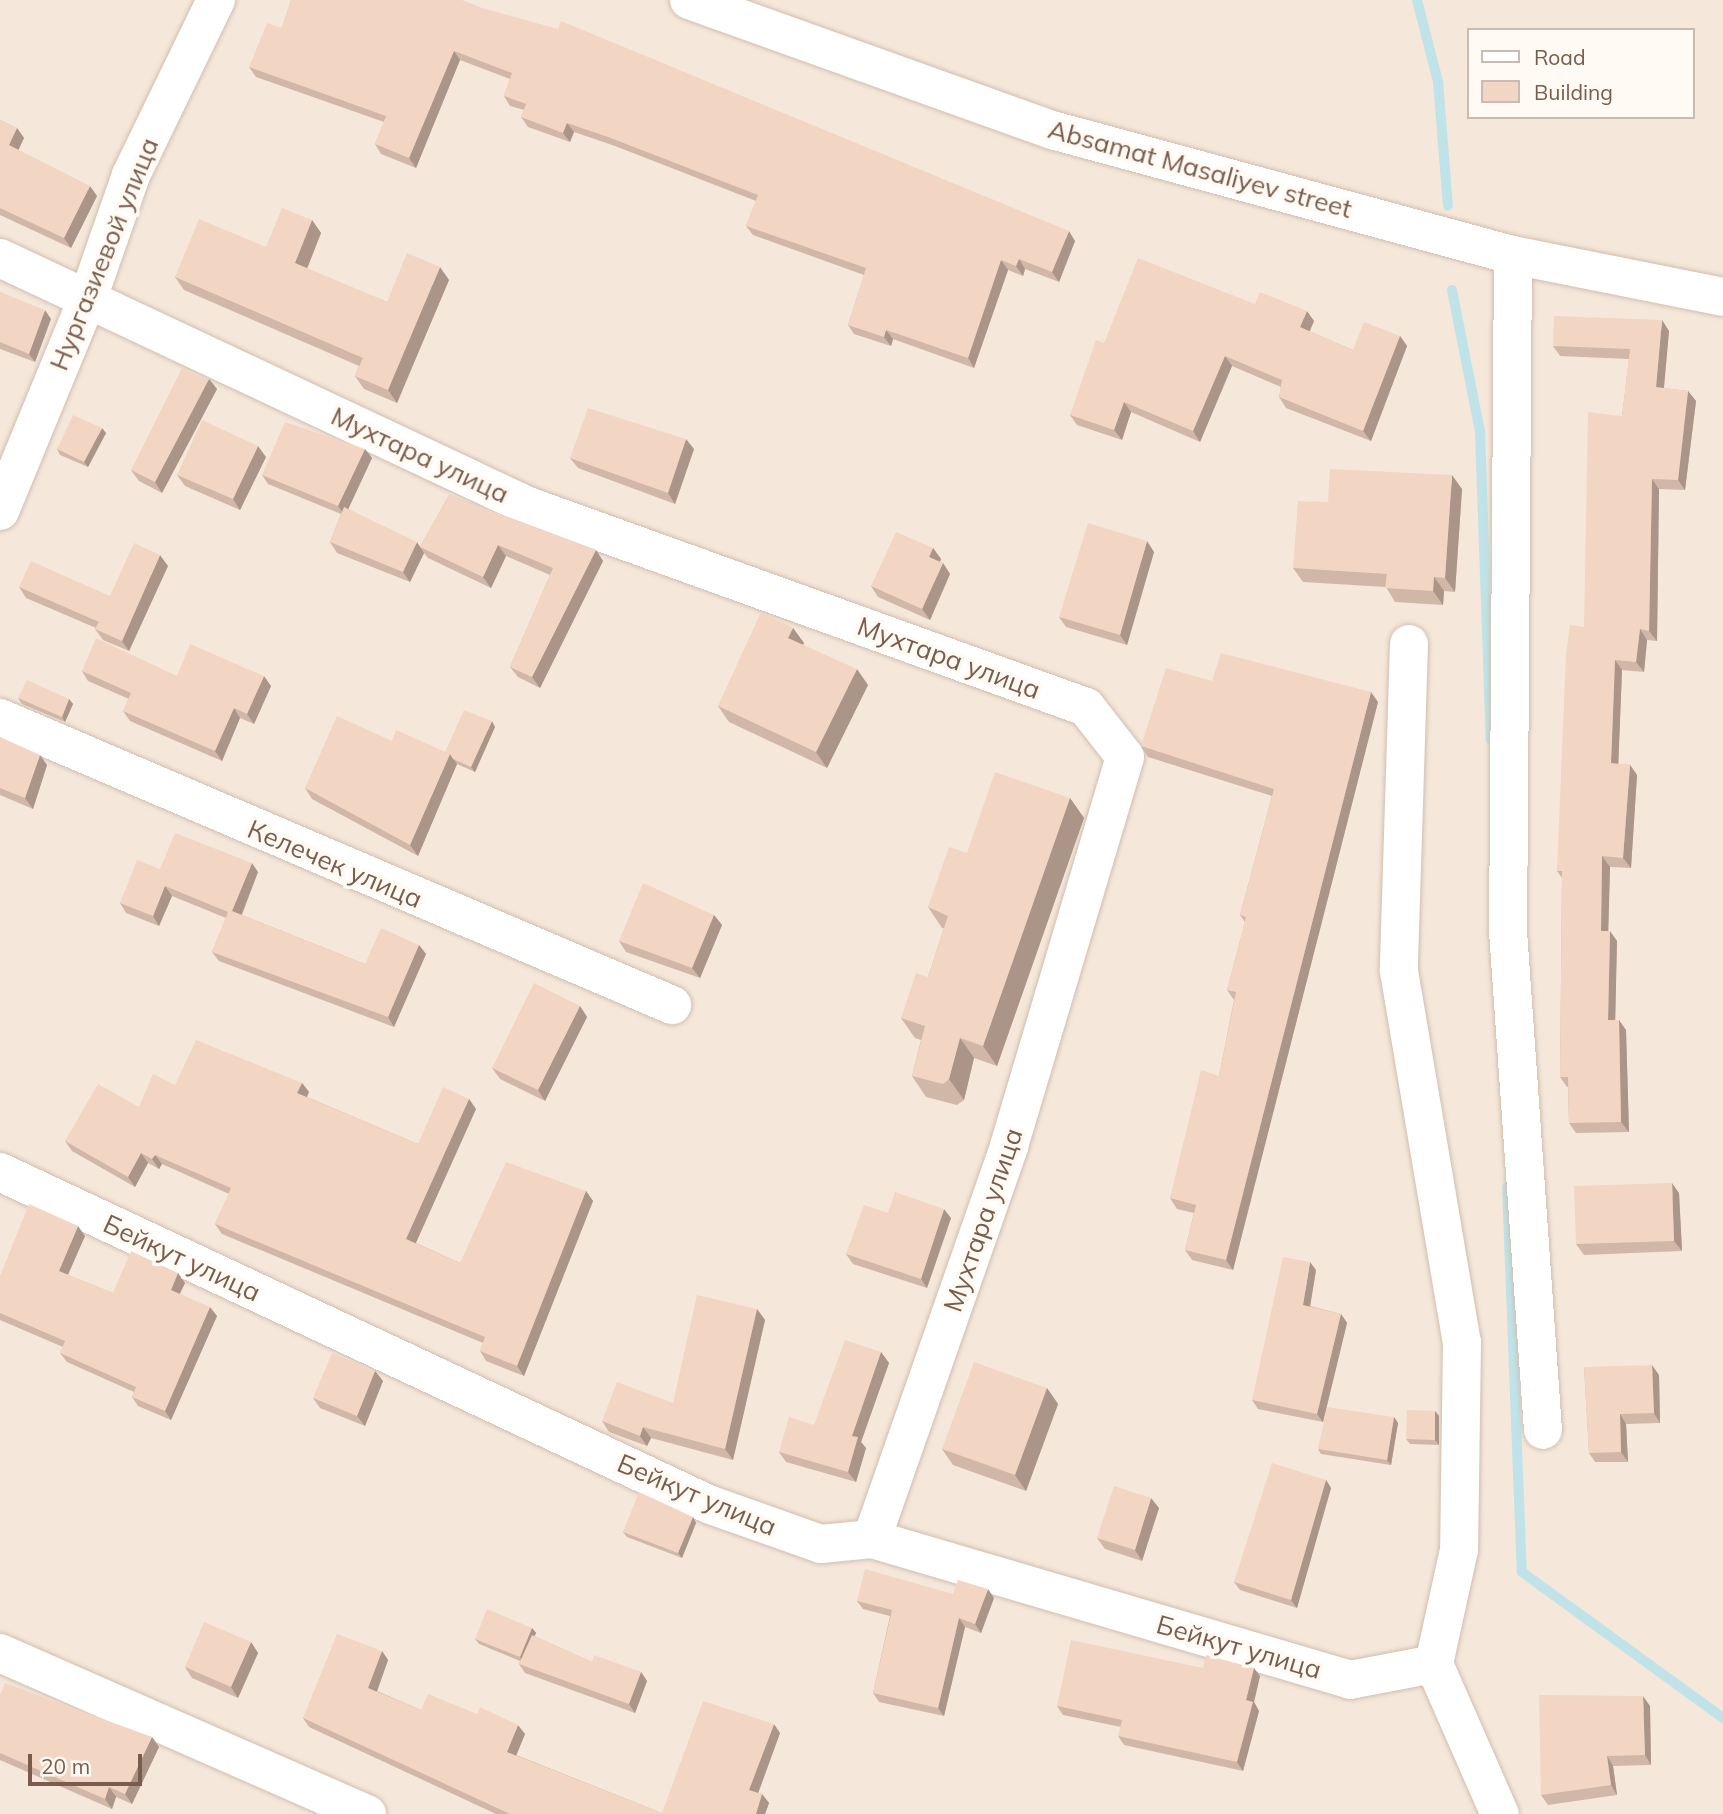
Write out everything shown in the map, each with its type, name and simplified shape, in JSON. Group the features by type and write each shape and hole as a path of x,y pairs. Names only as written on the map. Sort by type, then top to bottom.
{"street":[{"name":"Нургазиевой улица","path":"0,511 88,298 131,175 216,0"},
{"name":"Absamat Masaliyev street","path":"689,0 1052,130 1513,255 1723,298"},
{"path":"1513,255 1507,931 1543,1430"},
{"name":"Мухтара улица","path":"0,258 528,506 1086,707 1125,757 1009,1147 873,1539"},
{"path":"1409,644 1399,971 1462,1342 1459,1549 1434,1664 1500,1814"},
{"name":"Келечек улица","path":"0,718 672,1004"},
{"name":"Бейкут улица","path":"0,1172 708,1504 821,1544 873,1539 1350,1680 1434,1664"},
{"path":"0,1653 367,1814"}],"shaded area":[{"path":"0,0 1723,0 1723,1814 0,1814"}],"building":[{"path":"291,0 462,0 558,29 561,21 1069,231 1052,272 1019,259 1016,266 1001,260 968,358 886,330 884,337 848,325 866,268 746,226 758,195 567,123 563,133 521,117 526,104 504,96 512,73 454,51 409,158 375,144 386,116 249,67 267,23 282,28"},
{"path":"0,120 17,128 9,145 90,186 64,238 0,208"},
{"path":"282,208 312,220 295,263 387,302 407,253 440,267 388,390 355,376 363,358 175,277 199,219 266,247"},
{"path":"1138,258 1255,304 1260,292 1307,311 1300,327 1353,350 1364,322 1400,336 1363,431 1279,397 1282,380 1225,356 1193,431 1124,402 1114,430 1070,415 1096,340 1104,343"},
{"path":"0,292 45,310 29,354 0,342"},
{"path":"1554,316 1662,320 1656,387 1688,391 1678,480 1652,479 1649,631 1640,629 1636,662 1615,660 1611,763 1630,765 1623,858 1602,856 1601,931 1610,931 1608,1020 1619,1020 1621,1122 1569,1123 1568,1077 1560,1077 1562,871 1557,871 1566,654 1570,625 1584,627 1588,412 1622,416 1630,349 1553,346"},
{"path":"182,368 209,379 155,482 131,470"},
{"path":"588,408 686,439 668,493 570,458"},
{"path":"73,415 102,428 84,462 57,449"},
{"path":"202,420 258,446 233,499 177,475"},
{"path":"285,422 365,449 338,506 262,475"},
{"path":"1330,469 1452,475 1445,578 1434,577 1433,591 1385,588 1387,574 1293,568 1298,501 1328,502"},
{"path":"449,495 596,550 532,677 510,667 553,568 498,545 483,577 420,547"},
{"path":"344,507 417,542 403,572 330,542"},
{"path":"1088,523 1147,541 1120,635 1059,617"},
{"path":"896,532 933,548 929,557 943,563 922,609 871,586"},
{"path":"134,543 160,555 122,641 95,629 99,622 19,587 31,561 110,596"},
{"path":"761,612 793,628 788,638 857,669 816,752 718,706"},
{"path":"96,638 177,676 190,644 264,676 247,714 234,708 215,751 123,711 131,693 82,671"},
{"path":"1221,653 1371,692 1226,1260 1185,1250 1196,1205 1170,1198 1201,1070 1219,1076 1236,992 1227,990 1246,917 1240,915 1274,789 1141,746 1166,668 1212,681"},
{"path":"27,680 69,699 62,717 18,698"},
{"path":"464,710 492,721 471,767 445,752"},
{"path":"337,716 392,741 396,730 450,754 410,845 305,788"},
{"path":"0,737 40,755 25,798 0,788"},
{"path":"995,772 1070,798 983,1046 960,1038 949,1079 943,1084 912,1076 925,1026 901,1018 916,973 928,977 948,916 928,907 949,847 967,853"},
{"path":"175,833 252,863 232,911 365,964 381,928 419,945 388,1017 212,952 228,912 165,886 153,916 120,903 137,860 160,869"},
{"path":"643,883 714,915 692,968 619,941"},
{"path":"534,983 580,1006 538,1090 492,1068"},
{"path":"196,1040 302,1083 297,1093 418,1144 443,1087 469,1099 406,1239 460,1263 506,1162 586,1191 517,1366 480,1351 485,1337 215,1224 231,1188 155,1155 152,1159 141,1153 128,1177 65,1141 98,1084 139,1107 153,1074 175,1085"},
{"path":"1672,1183 1674,1241 1576,1244 1574,1186"},
{"path":"895,1192 944,1209 921,1279 846,1254 864,1205 888,1213"},
{"path":"29,1204 78,1226 59,1271 113,1293 131,1251 178,1273 171,1290 210,1307 165,1411 132,1397 136,1387 60,1353 65,1341 0,1313 0,1276"},
{"path":"1283,1257 1310,1262 1303,1305 1341,1314 1317,1414 1252,1400"},
{"path":"697,1295 757,1309 725,1449 643,1427 640,1436 602,1421 617,1382 673,1403"},
{"path":"845,1340 881,1352 852,1436 858,1437 848,1472 779,1452 789,1417 814,1425"},
{"path":"332,1353 375,1371 357,1416 313,1398"},
{"path":"974,1362 1047,1388 1015,1475 942,1449"},
{"path":"1652,1365 1654,1413 1620,1414 1621,1452 1589,1453 1584,1367"},
{"path":"1327,1407 1394,1417 1387,1460 1318,1449"},
{"path":"1407,1410 1435,1411 1435,1440 1406,1439"},
{"path":"1272,1463 1326,1480 1291,1600 1234,1582"},
{"path":"1114,1486 1151,1498 1135,1550 1097,1538"},
{"path":"639,1492 693,1517 678,1553 623,1532"},
{"path":"865,1569 953,1594 958,1580 988,1589 975,1624 959,1618 938,1708 873,1693 892,1610 857,1601"},
{"path":"487,1609 532,1628 520,1657 475,1639"},
{"path":"204,1622 251,1642 231,1687 185,1667"},
{"path":"337,1634 382,1651 368,1688 421,1710 428,1694 477,1714 480,1707 518,1725 507,1752 662,1813 703,1701 774,1724 749,1790 762,1794 756,1814 510,1814 303,1718"},
{"path":"532,1635 592,1662 594,1655 641,1672 629,1704 519,1664"},
{"path":"1071,1640 1203,1668 1206,1655 1254,1668 1246,1700 1253,1702 1237,1762 1118,1736 1122,1720 1057,1706"},
{"path":"5,1683 152,1737 125,1794 109,1787 105,1799 0,1753 0,1695"},
{"path":"1539,1695 1643,1696 1645,1755 1607,1756 1611,1785 1541,1795"}],"waterway":[{"path":"1417,0 1438,82 1448,206"},
{"path":"1452,290 1480,432 1491,740"},
{"path":"1507,1187 1522,1572 1723,1718"}]}
